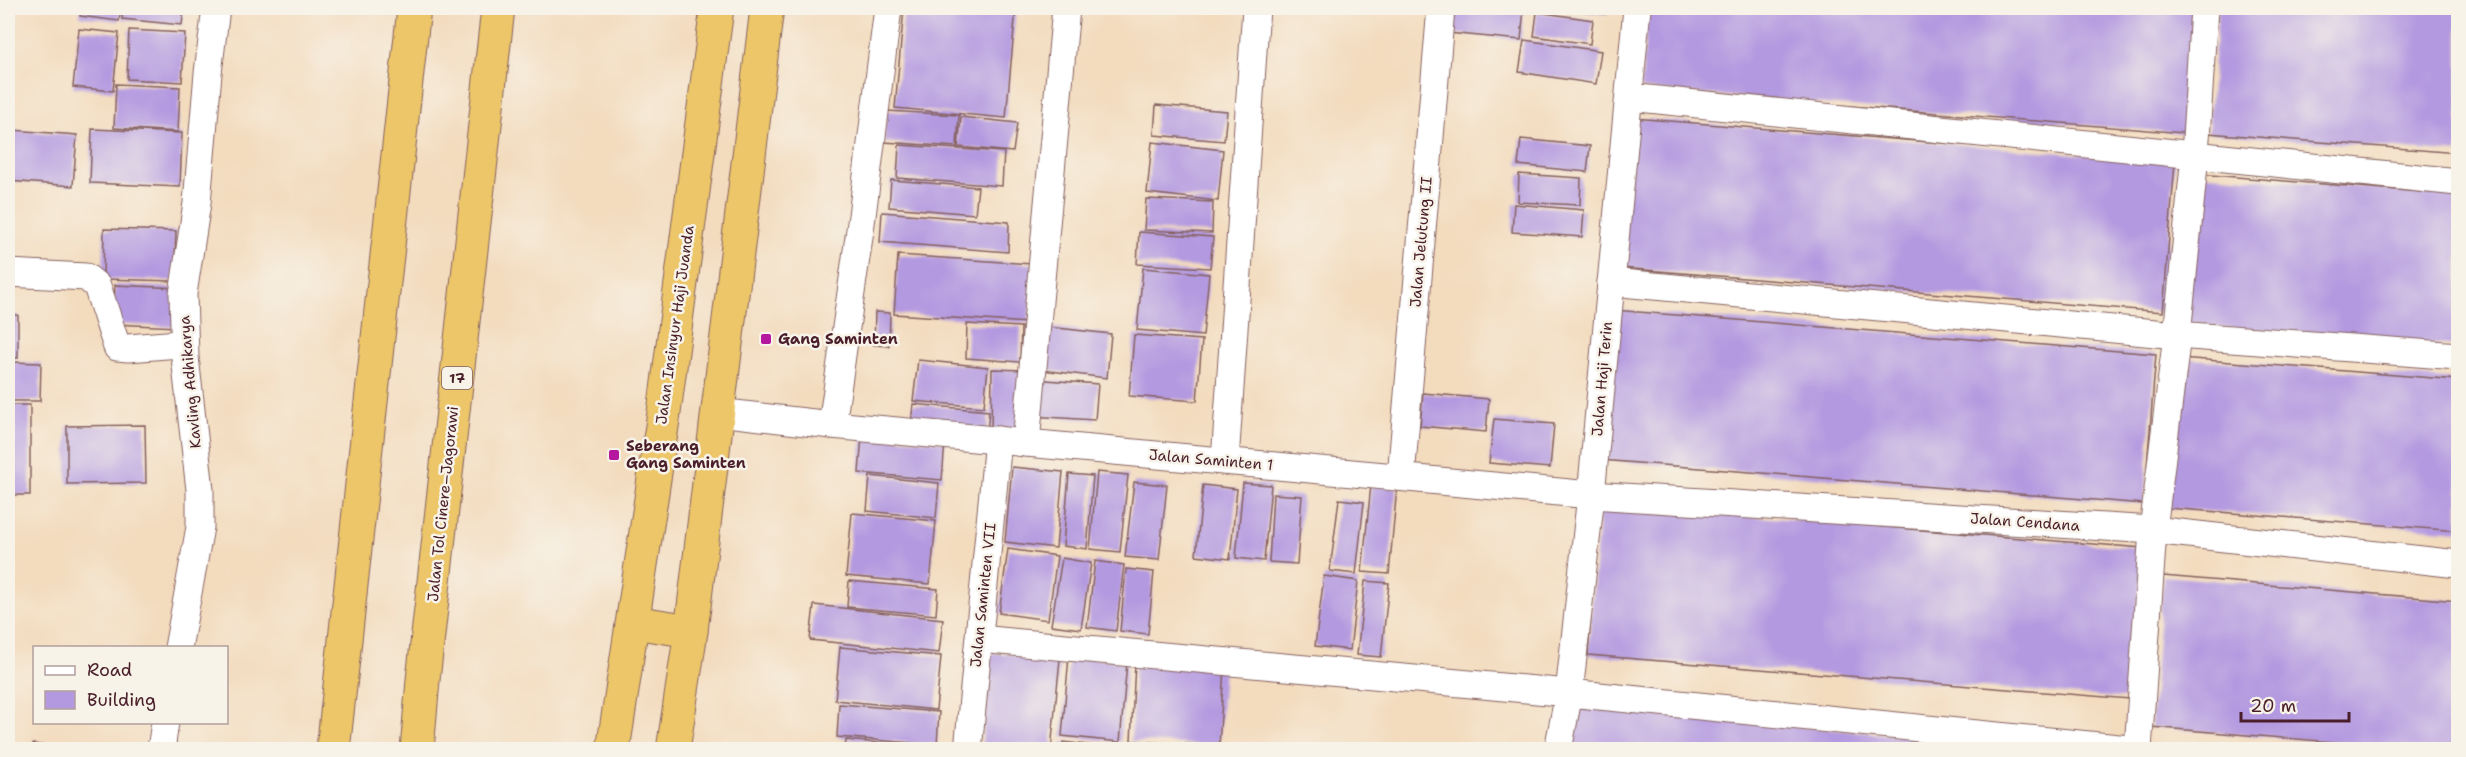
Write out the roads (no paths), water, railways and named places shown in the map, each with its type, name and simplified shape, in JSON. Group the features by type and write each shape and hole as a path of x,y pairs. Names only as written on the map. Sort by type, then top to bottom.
{"highway":[{"path":"333,750 414,8"},
{"name":"Jalan Tol Cinere–Jagorawi","path":"417,750 498,8"},
{"name":"Jalan Insinyur Haji Juanda","path":"613,750 664,413 717,8"},
{"path":"673,750 691,631 767,8"},
{"path":"633,621 691,631"}],"street":[{"name":"Kavling Adhikarya","path":"178,646 200,527 200,490 185,357 183,294 197,203 216,8"},
{"path":"832,425 862,216 888,8"},
{"path":"1026,443 1066,8"},
{"path":"1225,461 1256,8"},
{"name":"Jalan Jelutung II","path":"1401,477 1441,8"},
{"name":"Jalan Haji Terin","path":"1558,750 1569,693 1591,495 1637,8"},
{"path":"979,639 1569,693 2138,750 2153,530 2177,335 2195,155 2204,8"},
{"path":"1629,97 2458,182"},
{"path":"8,273 86,277 97,286 117,347 179,344"},
{"path":"1611,282 2177,335 2458,356"},
{"name":"Jalan Saminten 1","path":"718,412 832,425 1591,495"},
{"name":"Jalan Saminten VII","path":"968,750 998,440"},
{"name":"Jalan Cendana","path":"1591,495 2153,530 2458,564"},
{"path":"161,750 165,724"}],"place":[{"name":"Gang Saminten","path":"766,339"},
{"name":"Seberang Gang Saminten","path":"614,455"}]}
